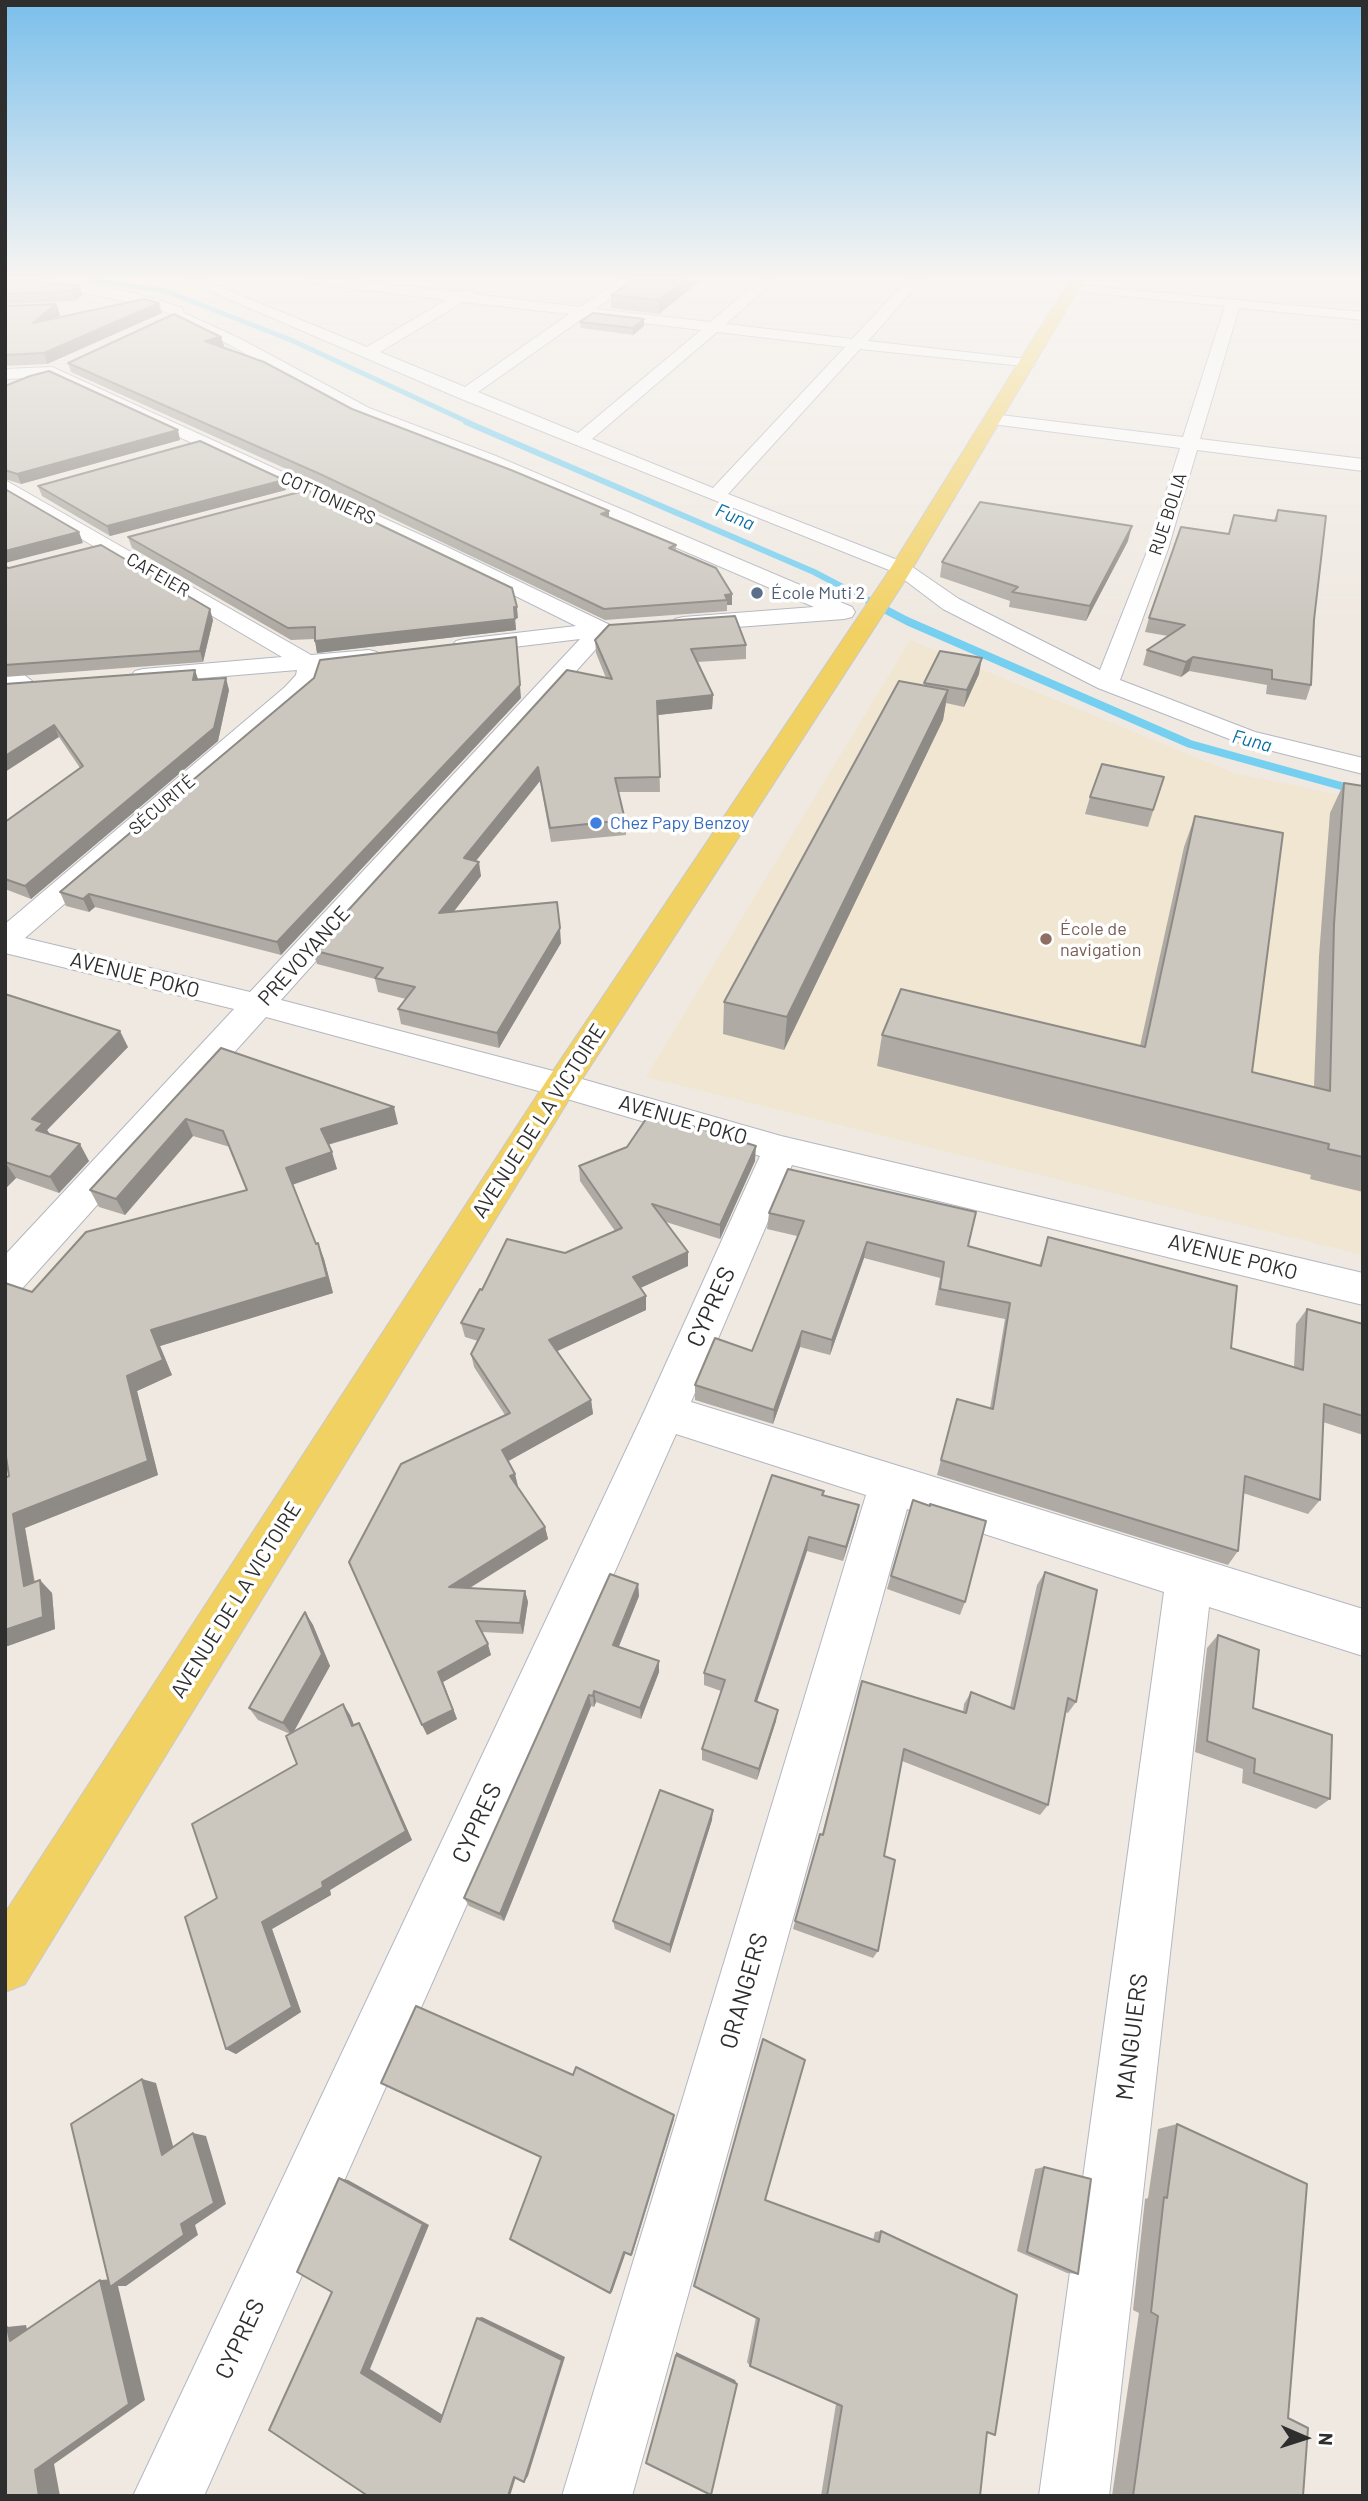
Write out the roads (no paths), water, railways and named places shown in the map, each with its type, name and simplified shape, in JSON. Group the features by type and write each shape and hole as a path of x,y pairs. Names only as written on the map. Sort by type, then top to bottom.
{"main road":[{"name":"AVENUE DE LA VICTOIRE","path":"5,1964 561,1085 868,611 901,568 1006,397"}],"street":[{"name":"COTTONIERS","path":"106,397 614,629"},
{"path":"332,397 868,611"},
{"path":"472,397 901,568 951,604 1107,683 1246,737 1363,766"},
{"path":"581,439 631,397"},
{"path":"716,496 807,397"},
{"name":"RUE BOLIA","path":"1107,683 1158,549 1204,397"},
{"path":"992,419 1363,465"},
{"path":"180,449 206,442"},
{"path":"12,490 43,487"},
{"name":"CAFEIER","path":"12,490 310,664"},
{"path":"275,502 314,491"},
{"path":"85,553 135,540"},
{"path":"655,626 951,604"},
{"path":"435,650 614,629"},
{"name":"PREVOYANCE","path":"5,1281 259,1005 614,629"},
{"path":"120,678 310,664 393,654"},
{"name":"SÉCURITÉ","path":"5,941 295,692 308,677 310,664"},
{"path":"5,716 17,702 12,681 52,683"},
{"name":"AVENUE POKO","path":"5,941 561,1085 781,1149 1363,1289"},
{"name":"CYPRES","path":"168,2496 665,1412 781,1149"},
{"path":"665,1412 891,1486 1363,1633"},
{"name":"ORANGERS","path":"597,2496 891,1486"},
{"name":"MANGUIERS","path":"1074,2496 1189,1579"}],"waterway":[{"name":"Funa","path":"413,397 470,423"},
{"name":"Funa","path":"466,422 814,572 873,603"},
{"name":"Funa","path":"869,601 907,621 1190,744 1363,792"}],"place":[{"name":"École Muti 2","path":"757,593"},
{"name":"Chez Papy Benzoy","path":"596,823"},
{"name":"École de navigation","path":"1046,939"}]}
